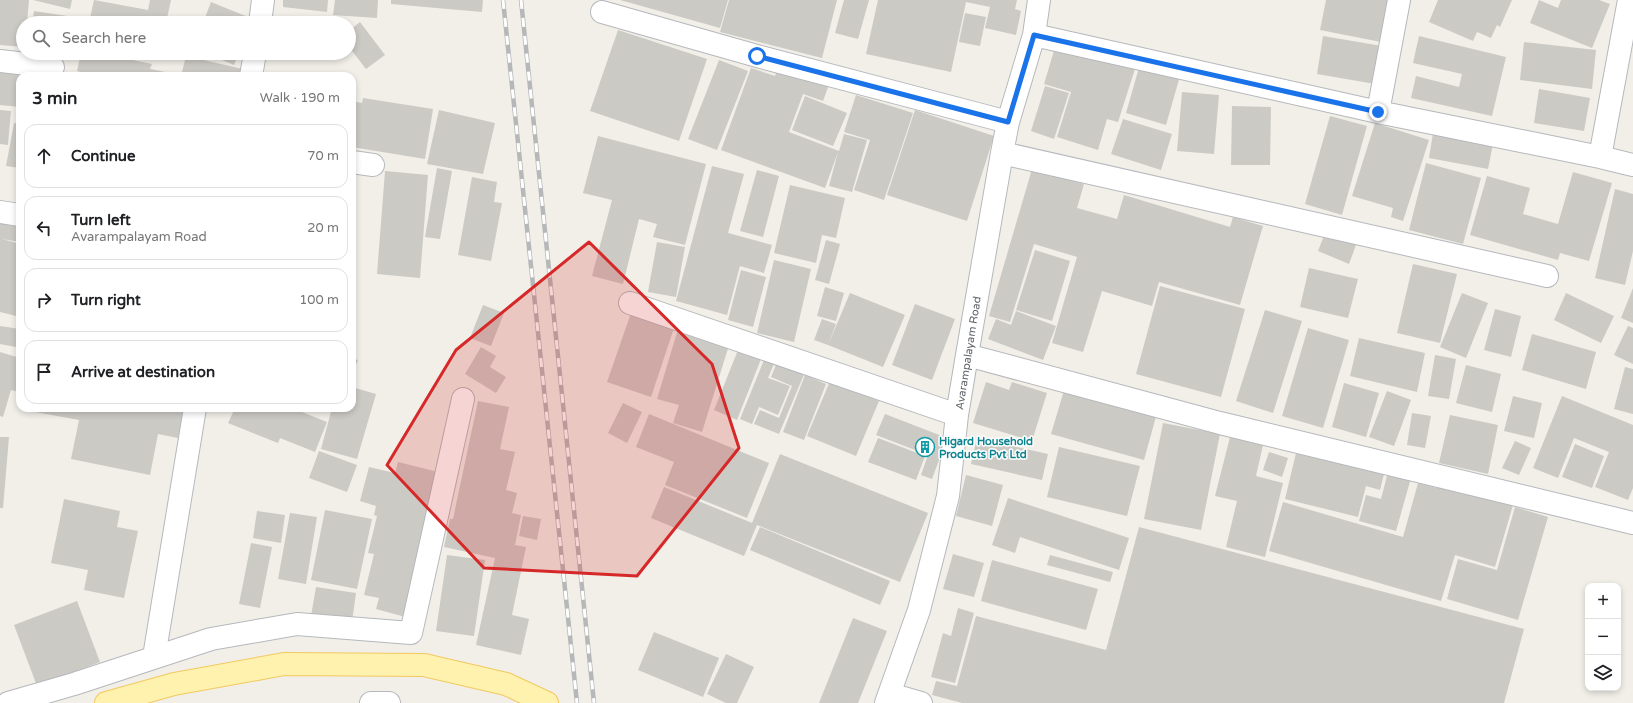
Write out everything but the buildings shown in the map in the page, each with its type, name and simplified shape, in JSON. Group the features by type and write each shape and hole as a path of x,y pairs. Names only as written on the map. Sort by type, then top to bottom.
{"main road":[{"path":"106,703 174,684 292,664 424,665 506,684 547,703"}],"street":[{"path":"261,16 263,0"},
{"name":"Avarampalayam Road","path":"888,698 918,610 948,496 957,415 966,356 1002,153 1008,122 1034,35 1039,0"},
{"path":"1378,112 1399,0"},
{"path":"1600,157 1629,0"},
{"path":"602,12 757,56 1008,122"},
{"path":"1034,35 1378,112 1633,165"},
{"path":"252,72 253,60"},
{"path":"0,61 52,67"},
{"path":"1002,153 1547,276"},
{"path":"356,163 373,165"},
{"path":"0,212 16,214"},
{"path":"630,303 957,415"},
{"path":"966,356 1220,424 1633,523"},
{"path":"8,703 74,684 211,639 297,624 411,633 463,400"},
{"path":"154,657 194,412"},
{"path":"888,698 921,703"},
{"path":"370,703 389,703"}],"highlighted area":[{"path":"589,242 712,364 739,448 637,576 484,568 387,465 456,350"}],"railway":[{"path":"503,0 577,703"},
{"path":"521,0 594,703"}],"place":[{"name":"Higard Household Products Pvt Ltd","path":"925,447"}],"route":[{"path":"757,56 1008,122 1034,35 1378,112"}]}
